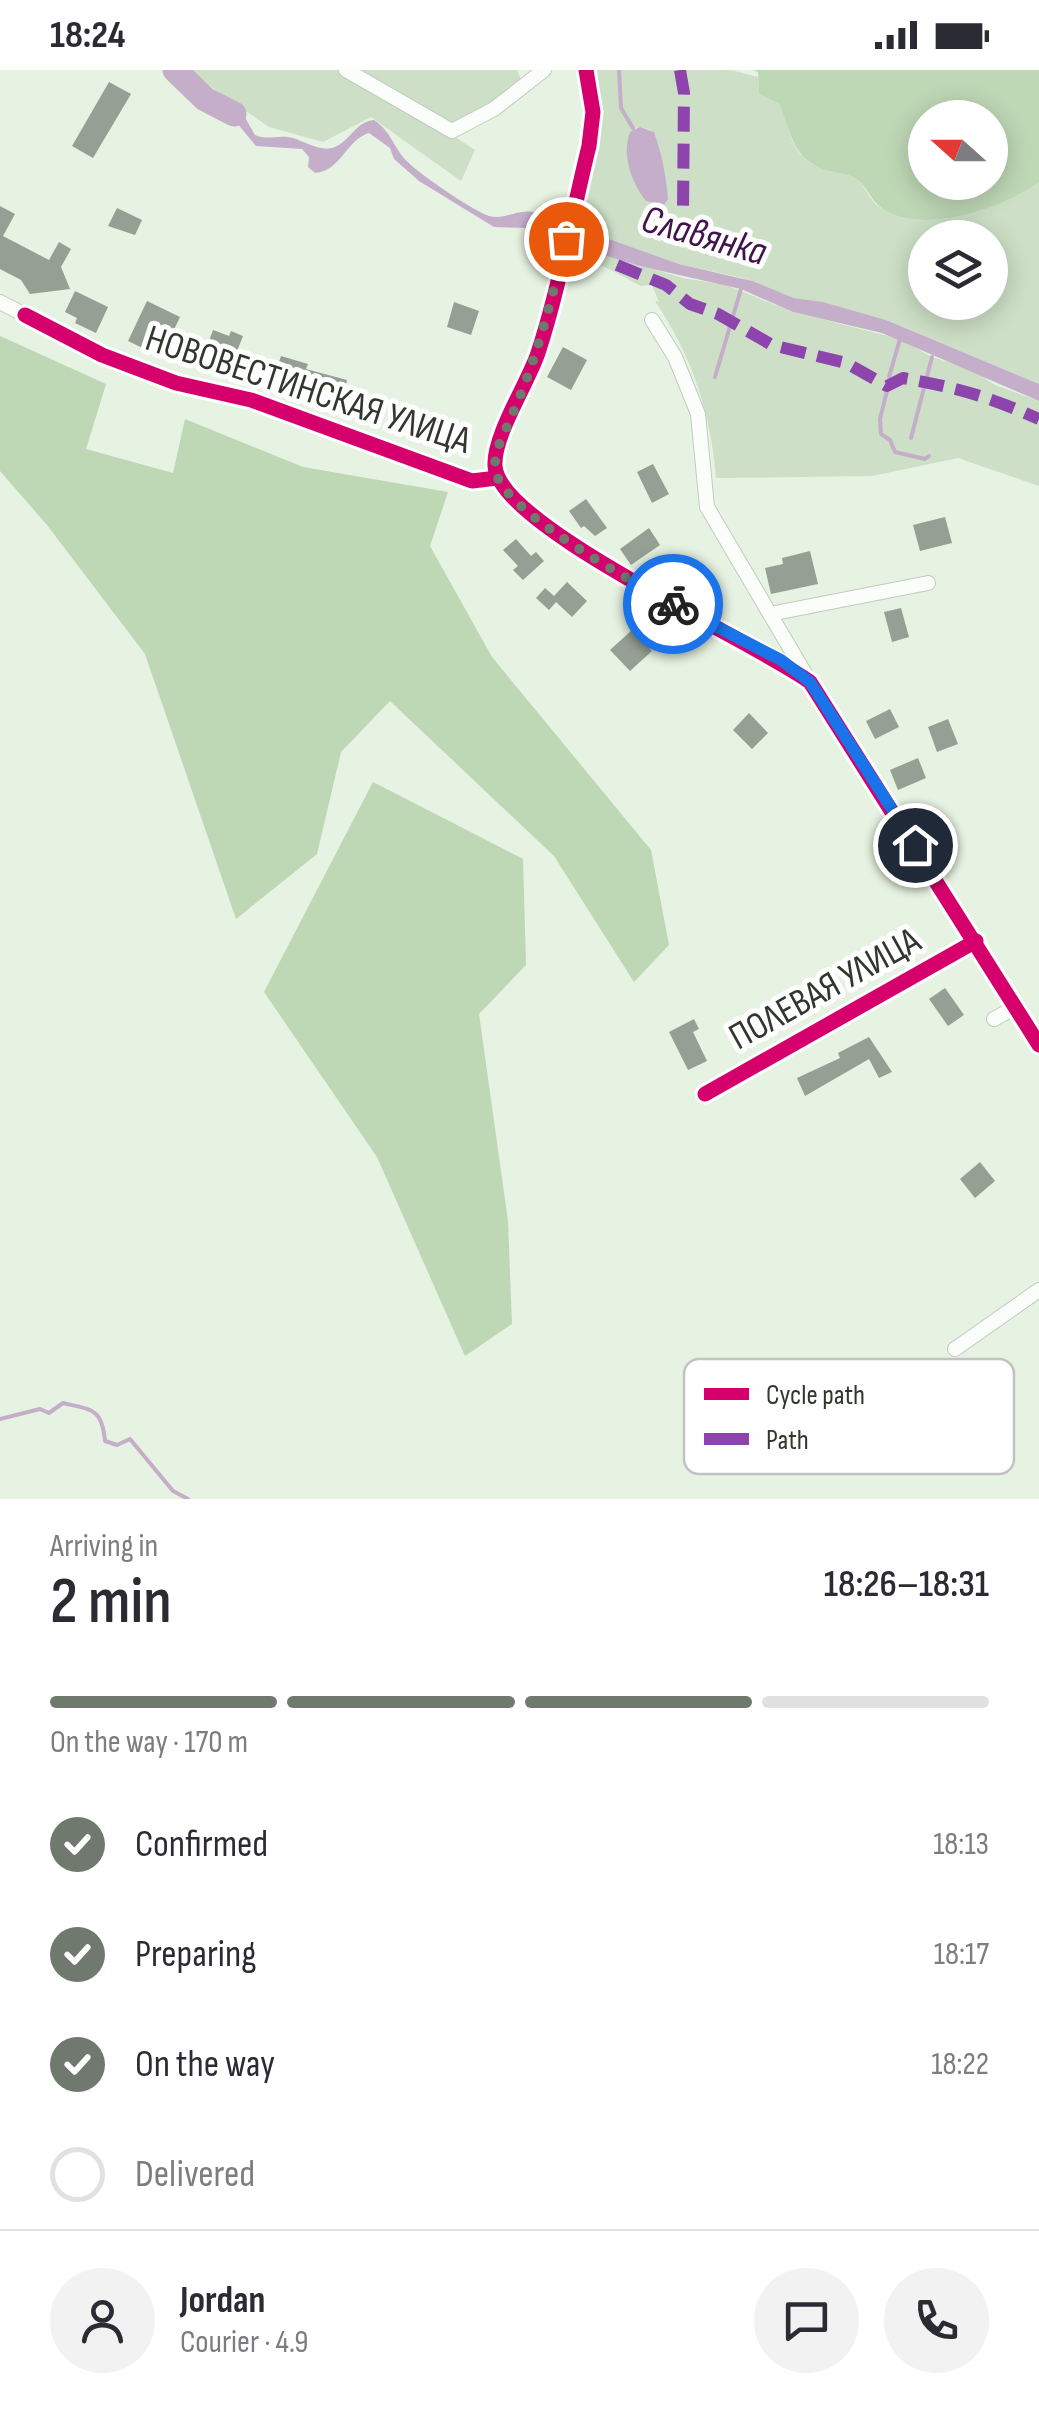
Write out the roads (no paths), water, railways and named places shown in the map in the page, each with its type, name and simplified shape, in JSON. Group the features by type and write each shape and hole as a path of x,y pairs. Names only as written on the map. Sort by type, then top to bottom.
{"street":[{"path":"346,70 452,131 494,109 544,70"},
{"path":"497,478 496,454 538,353 592,129 586,70"},
{"name":"НОВОВЕСТИНСКАЯ УЛИЦА","path":"0,302 102,355 176,383 250,400 472,481 497,478 518,504 612,569 781,660 810,682 1039,1045"},
{"path":"652,320 675,358 698,414 707,507 810,682"},
{"path":"770,614 928,583"},
{"name":"ПОЛЕВАЯ УЛИЦА","path":"705,1094 976,941"},
{"path":"994,1018 1016,1007"},
{"path":"955,1349 1039,1290"}],"waterway":[{"name":"Славянка","path":"175,70 205,99 234,114"},
{"path":"619,70 621,108 633,128"},
{"path":"715,377 741,289"},
{"path":"889,377 900,339"},
{"path":"911,438 932,357"},
{"path":"887,391 880,419 881,434 890,440 895,452 925,459 929,456"},
{"path":"0,1419 40,1409 49,1413 63,1403 88,1409 98,1416 105,1441 117,1445 130,1439 173,1491 188,1499"}]}
